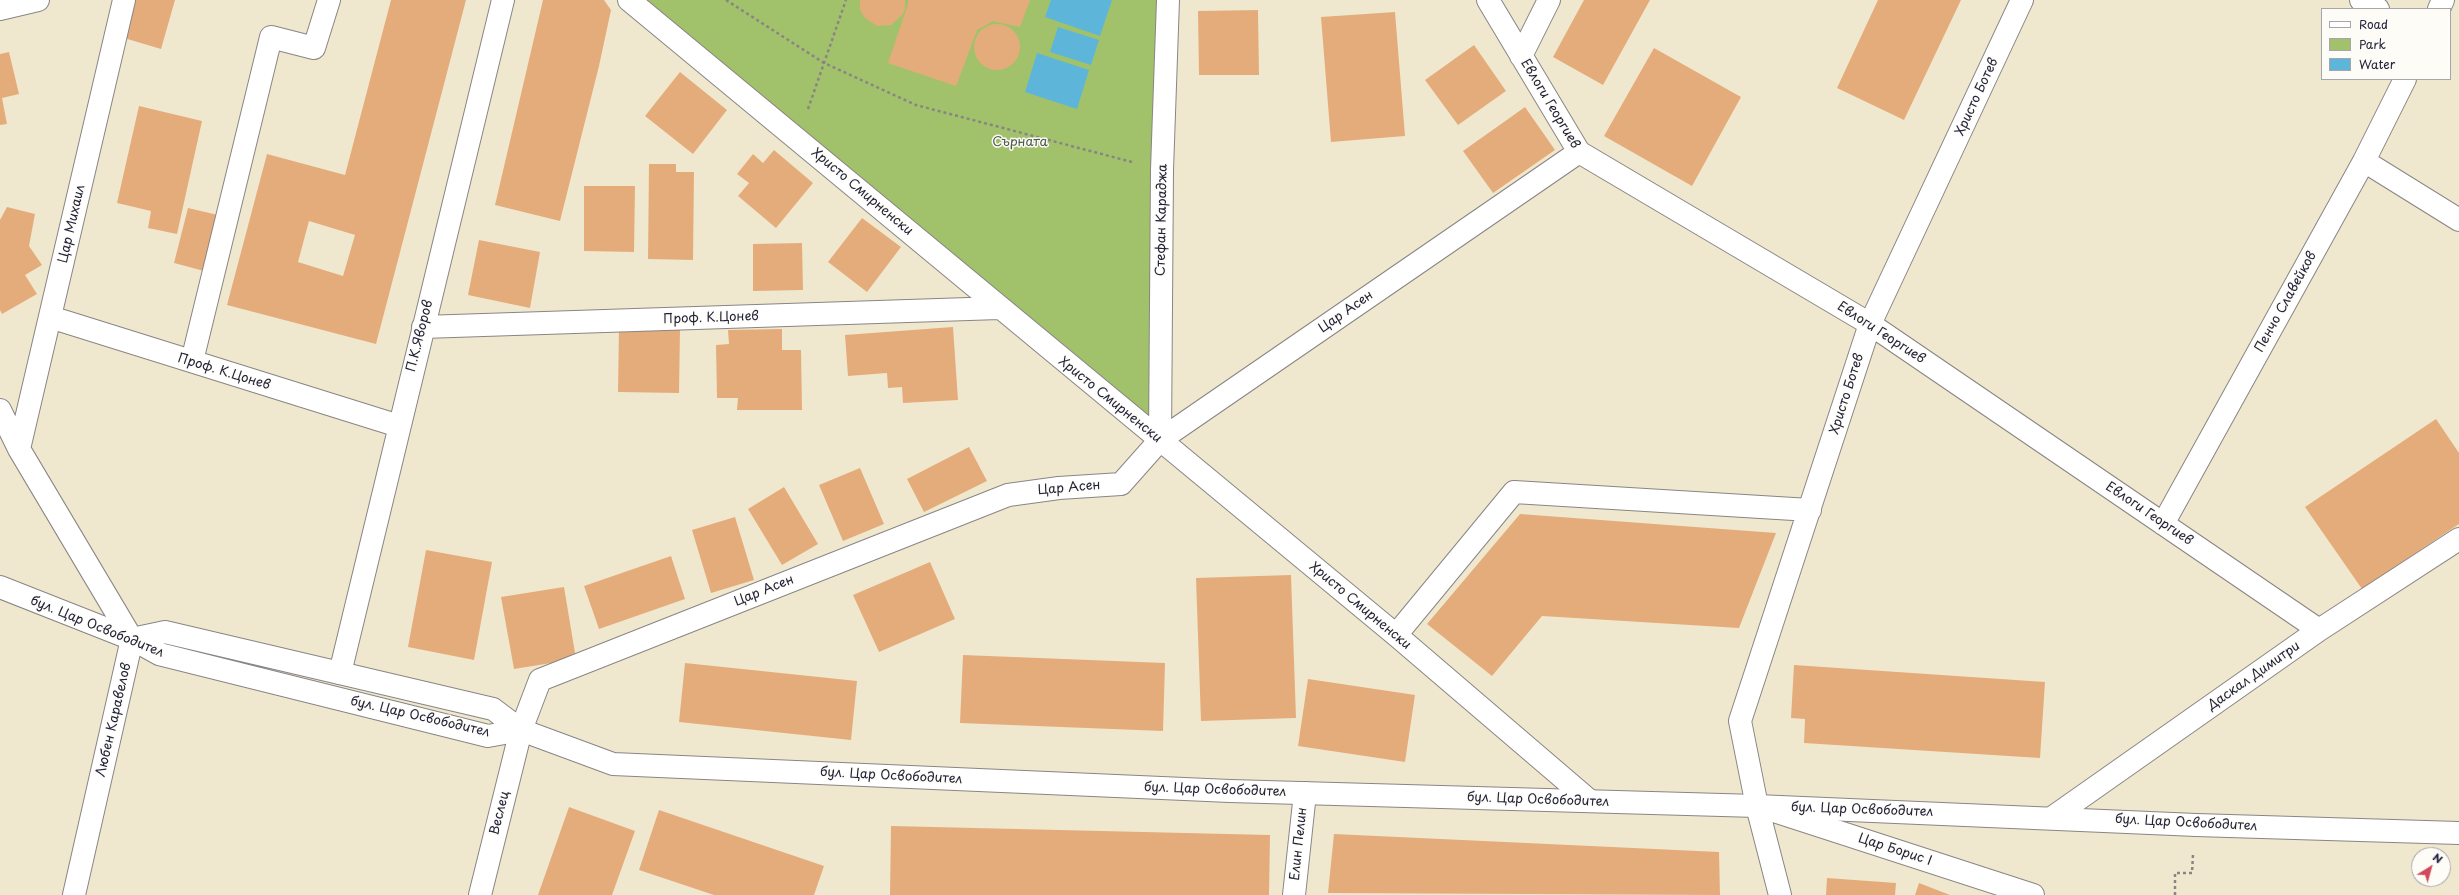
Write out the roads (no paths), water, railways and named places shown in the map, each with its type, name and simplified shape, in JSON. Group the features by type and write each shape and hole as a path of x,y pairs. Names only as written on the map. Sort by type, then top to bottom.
{"street":[{"path":"0,9 38,0"},
{"name":"Цар Михаил","path":"19,449 124,0"},
{"path":"192,361 271,37 314,48 328,0"},
{"name":"П.К.Яворов","path":"340,673 503,0"},
{"name":"Христо Смирненски","path":"629,0 798,138 1000,308 1396,635 1590,801"},
{"name":"Стефан Караджа","path":"1160,440 1162,170 1168,0"},
{"name":"Евлоги Георгиев","path":"1488,0 1579,152 1870,324 2319,630"},
{"path":"1521,56 1549,0"},
{"name":"Христо Ботев","path":"1780,895 1757,806 1740,721 1870,324 2022,0"},
{"path":"2361,0 2376,8"},
{"name":"Пенчо Славейков","path":"2163,524 2364,161 2404,80"},
{"name":"Цар Асен","path":"521,730 540,680 1008,495 1058,488 1121,484 1160,440 1579,152"},
{"path":"2364,161 2459,220"},
{"name":"Проф. К.Цонев","path":"423,327 1000,308"},
{"name":"Проф. К.Цонев","path":"50,317 399,426"},
{"path":"0,410 19,449 132,639 165,632 493,709 521,730"},
{"path":"1396,635 1514,492 1810,510"},
{"name":"Даскал Димитри","path":"2053,817 2319,630 2459,539"},
{"name":"бул. Цар Освободител","path":"0,587 132,639 159,654 488,736 521,730 612,764 1305,793 1757,806 2053,817 2196,825 2459,833"},
{"name":"Любен Kаравелов","path":"74,895 132,639"},
{"name":"Веслец","path":"480,895 521,730"},
{"name":"Елин Пелин","path":"1294,895 1305,793"},
{"name":"Цар Борис I","path":"1757,806 2033,895"}],"water":[{"path":"1051,0 1112,0 1100,36 1045,17"},
{"path":"1058,27 1099,40 1091,65 1050,52"},
{"path":"1037,53 1089,70 1077,109 1025,92"}],"park label":[{"name":"Сърната","path":"1020,142"}]}
